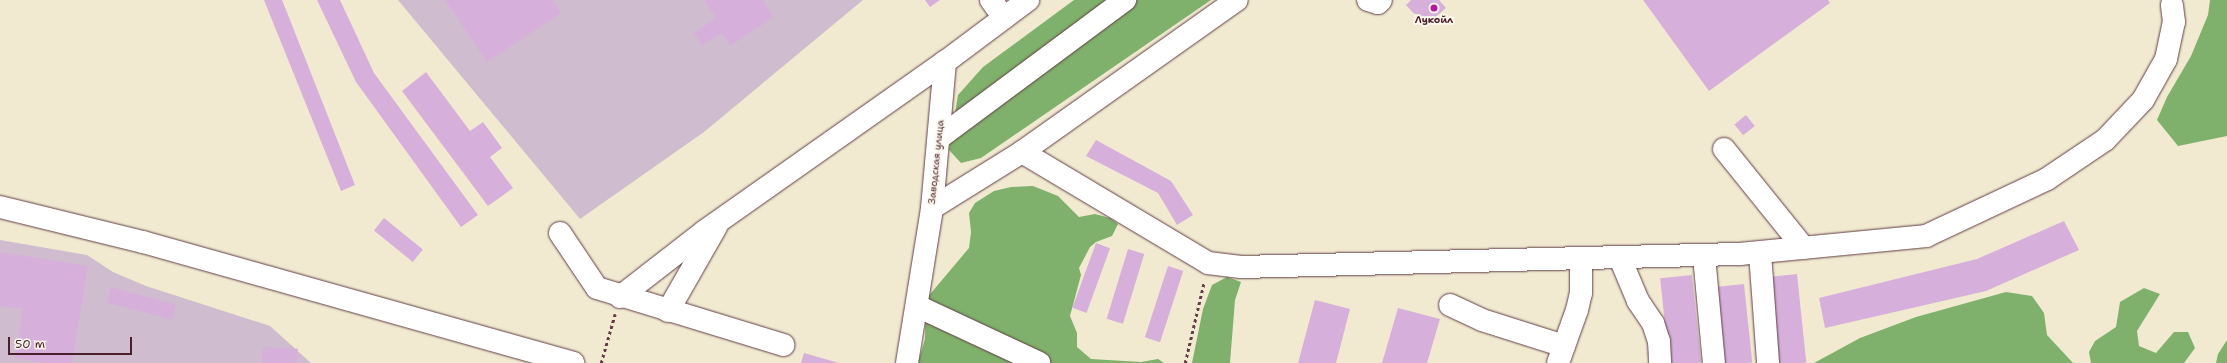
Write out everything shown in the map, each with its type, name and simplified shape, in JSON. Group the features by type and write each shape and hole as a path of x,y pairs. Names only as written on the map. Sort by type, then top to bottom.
{"street":[{"path":"991,0 1004,18"},
{"path":"620,297 720,220 945,62 1028,0"},
{"path":"939,138 1125,0"},
{"path":"932,208 1022,152 1237,0"},
{"path":"1368,0 1378,3 1381,0"},
{"path":"1022,152 1208,263 1273,268 1704,256 1760,253 1926,236 2047,179 2105,140 2143,100 2166,59 2174,22 2172,5"},
{"name":"Заводская улица","path":"907,363 932,208 945,62"},
{"path":"1724,149 1804,248"},
{"path":"0,206 143,242 573,363"},
{"path":"668,311 720,220"},
{"path":"560,233 598,288 620,297 783,345"},
{"path":"1760,253 1768,363"},
{"path":"1704,256 1714,363"},
{"path":"1620,258 1638,301 1653,323 1659,341 1660,363"},
{"path":"1450,305 1561,354 1581,293 1581,259"},
{"path":"917,306 1039,363"}],"path":[{"path":"1185,363 1208,263"},
{"path":"601,363 613,320"}],"shaded area":[{"path":"398,0 863,0 704,132 580,219"},
{"path":"0,240 87,255 113,272 146,286 270,326 311,363 0,363"}],"green space":[{"path":"1074,0 1211,0 981,158 961,163 949,150 958,95 983,67"},
{"path":"2210,0 2227,0 2227,136 2178,146 2157,120 2167,97 2191,56 2208,15"},
{"path":"1033,186 1058,196 1079,217 1095,214 1110,218 1118,224 1112,236 1096,242 1090,247 1079,268 1081,275 1070,316 1077,333 1077,347 1091,359 1141,362 1158,359 1164,363 918,363 925,339 926,299 969,248 971,232 969,213 975,203 994,191 1011,187"},
{"path":"1227,277 1241,282 1235,300 1230,363 1192,363 1203,309 1212,285"},
{"path":"2144,288 2160,294 2137,331 2139,346 2156,353 2174,332 2188,332 2195,348 2184,363 2091,363 2089,352 2095,341 2116,327 2120,302"},
{"path":"2006,292 2032,296 2044,313 2047,335 2073,363 1814,363 1860,338 1916,317"},
{"path":"2227,340 2227,363 2216,363 2218,354"}],"building":[{"path":"264,0 282,0 355,185 341,191"},
{"path":"317,0 340,0 374,73 478,215 461,227 356,82"},
{"path":"445,0 553,0 561,13 487,62"},
{"path":"704,0 763,0 774,17 730,46 722,33 702,46 694,33 716,18"},
{"path":"925,0 940,0 930,7"},
{"path":"1411,0 1439,0 1446,8 1425,26 1406,5"},
{"path":"1643,0 1828,0 1830,3 1709,91"},
{"path":"426,72 470,131 483,122 502,148 490,157 513,188 488,206 402,91"},
{"path":"1746,115 1755,126 1743,135 1734,124"},
{"path":"1096,140 1171,181 1193,215 1177,225 1158,193 1086,156"},
{"path":"384,218 423,249 413,262 374,230"},
{"path":"2064,221 2079,250 1986,291 1825,328 1819,298 1977,259"},
{"path":"1096,243 1110,248 1086,313 1072,308"},
{"path":"1128,249 1144,254 1123,324 1107,319"},
{"path":"0,252 88,266 72,363 44,363 15,358 23,309 0,306"},
{"path":"1168,266 1183,271 1160,342 1145,337"},
{"path":"1797,274 1806,363 1775,363 1766,277"},
{"path":"1692,275 1701,363 1669,363 1660,278"},
{"path":"1744,284 1752,363 1723,363 1715,287"},
{"path":"111,287 176,304 172,320 107,302"},
{"path":"1315,300 1350,309 1336,363 1298,363"},
{"path":"1398,308 1440,319 1427,363 1382,363"},
{"path":"263,347 298,349 297,363 262,363"},
{"path":"804,353 839,363 801,363"}],"place":[{"name":"Лукойл","path":"1434,8"}]}
